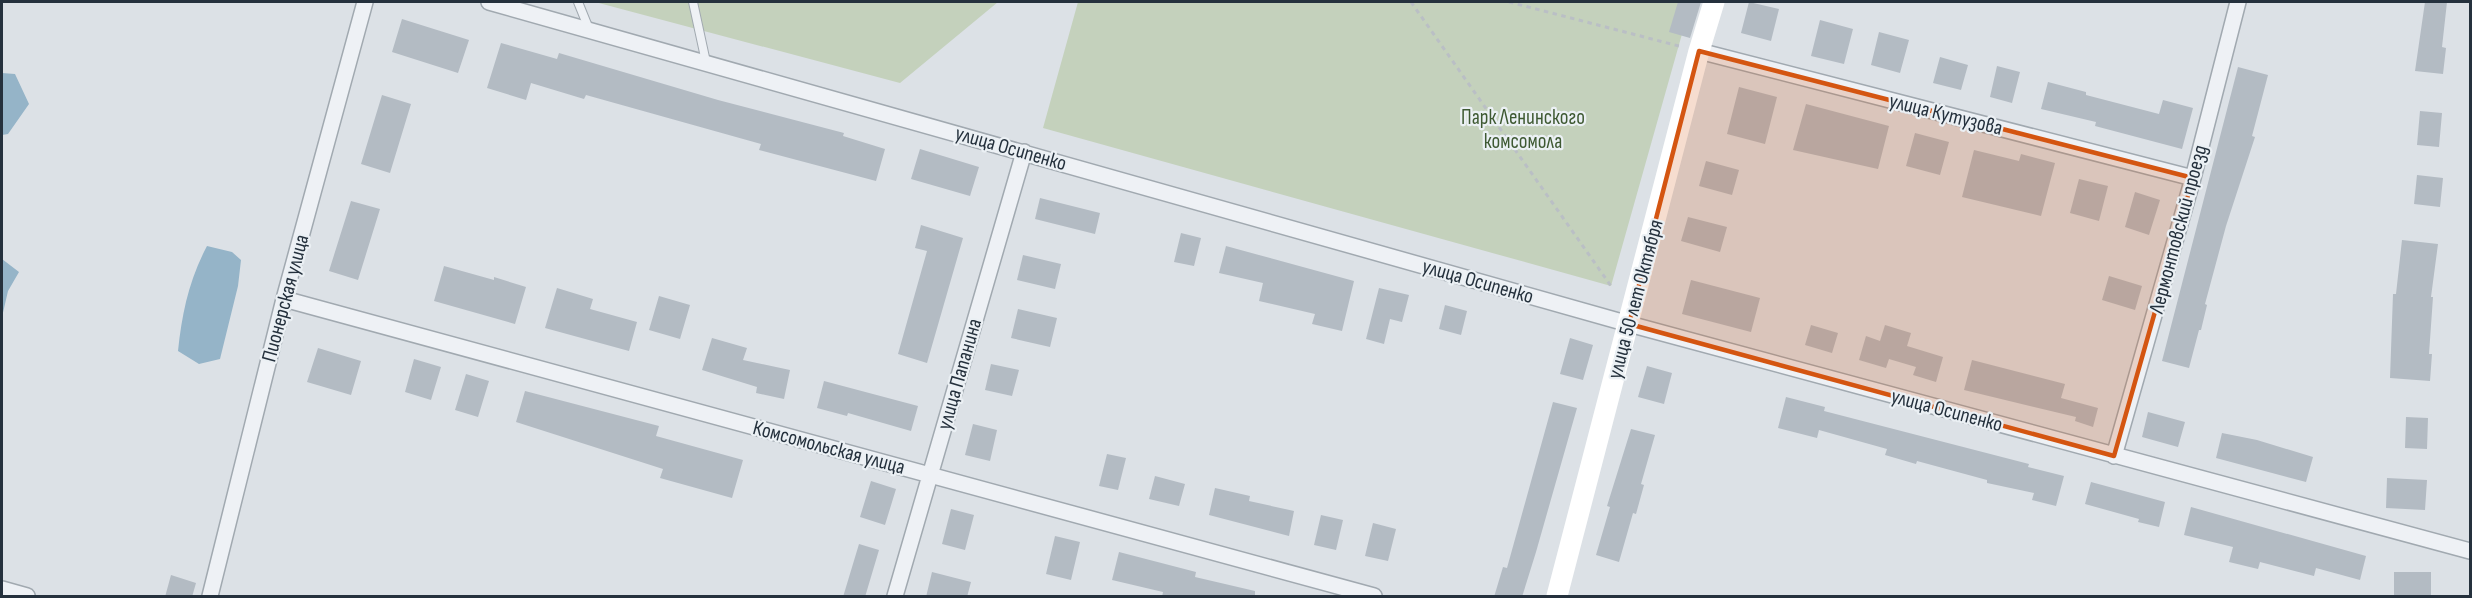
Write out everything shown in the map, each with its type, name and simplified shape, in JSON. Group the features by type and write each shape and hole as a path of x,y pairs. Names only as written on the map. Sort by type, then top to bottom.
{"street":[{"name":"Пионерская улица","path":"210,597 284,299 365,2"},
{"name":"улица Осипенко","path":"489,2 1629,324 2470,551"},
{"name":"улица 50 лет Октября","path":"1557,597 1699,51 1714,2"},
{"name":"Лермонтовский проезд","path":"2114,456 2193,178 2238,2"},
{"name":"улица Кутузова","path":"1699,51 2193,178"},
{"name":"улица Папанина","path":"895,597 1024,152"},
{"name":"Комсомольская улица","path":"284,299 1374,597"},
{"path":"6,592 27,597"}],"lane":[{"path":"578,2 589,29"},
{"path":"693,2 706,62"}],"path":[{"path":"1411,2 1611,286"},
{"path":"1509,2 1679,46"}],"highlighted area":[{"path":"1699,51 2193,178 2114,456 1629,324"}],"green space":[{"path":"595,2 998,2 900,83"},
{"name":"Парк Ленинского комсомола","path":"1078,2 1691,2 1611,286 1043,128"}],"water":[{"path":"2,73 15,74 29,104 8,134 2,135"},
{"path":"207,246 232,252 241,260 238,286 220,359 199,364 178,351 187,297 195,271"},
{"path":"2,259 19,272 8,291 2,317"}],"building":[{"path":"1678,2 1701,2 1690,38 1669,32"},
{"path":"1749,2 1779,9 1771,41 1741,33"},
{"path":"2425,2 2447,2 2442,47 2446,48 2443,74 2415,71"},
{"path":"402,19 469,40 458,73 392,52"},
{"path":"1820,20 1853,29 1844,64 1811,56"},
{"path":"1879,32 1909,40 1900,73 1871,65"},
{"path":"501,43 557,59 559,53 718,100 844,133 843,136 885,149 876,181 759,150 761,144 586,95 584,99 531,83 526,100 487,88"},
{"path":"1940,57 1968,65 1961,90 1933,83"},
{"path":"1997,66 2020,72 2012,103 1990,97"},
{"path":"2238,67 2268,75 2252,136 2255,137 2226,226 2205,304 2207,305 2201,330 2199,330 2189,368 2162,361"},
{"path":"2048,82 2086,92 2086,95 2159,114 2163,100 2193,108 2182,149 2095,126 2096,122 2041,109"},
{"path":"1739,87 1777,97 1765,144 1727,134"},
{"path":"382,95 411,104 390,173 361,164"},
{"path":"1806,104 1889,126 1878,169 1793,150"},
{"path":"2420,111 2442,113 2439,147 2417,145"},
{"path":"1915,133 1949,142 1940,175 1906,166"},
{"path":"920,149 979,167 970,196 911,179"},
{"path":"1974,150 2019,161 2021,154 2055,163 2041,216 1962,197"},
{"path":"1706,161 1739,170 1732,195 1699,186"},
{"path":"2417,175 2443,178 2440,207 2414,204"},
{"path":"2079,179 2108,186 2099,221 2070,213"},
{"path":"2135,192 2160,200 2149,235 2125,227"},
{"path":"1040,198 1100,213 1095,234 1035,219"},
{"path":"351,201 380,209 358,280 329,271"},
{"path":"1688,217 1727,227 1720,252 1681,241"},
{"path":"921,225 963,238 927,363 898,354 927,251 915,248"},
{"path":"1181,233 1201,238 1194,266 1174,262"},
{"path":"2402,240 2438,244 2431,297 2433,297 2429,354 2432,354 2430,381 2390,378 2393,294 2396,294"},
{"path":"1226,246 1354,281 1342,331 1312,324 1315,314 1259,301 1263,283 1219,273"},
{"path":"1023,255 1061,264 1055,289 1017,280"},
{"path":"444,266 526,287 515,324 434,301"},
{"path":"2109,276 2142,286 2135,310 2102,300"},
{"path":"1691,280 1760,298 1751,332 1682,314"},
{"path":"557,288 593,299 590,309 637,322 629,351 545,328"},
{"path":"1379,288 1409,295 1402,322 1390,319 1384,344 1366,339"},
{"path":"659,296 690,305 680,339 649,330"},
{"path":"1445,305 1467,311 1461,335 1439,329"},
{"path":"1018,309 1057,318 1050,347 1011,338"},
{"path":"1811,325 1838,333 1832,353 1805,345"},
{"path":"1885,325 1911,333 1907,346 1943,357 1936,382 1913,375 1916,367 1889,359 1886,368 1859,360 1866,336 1880,341"},
{"path":"712,338 747,348 743,360 790,370 784,399 756,393 757,387 702,370"},
{"path":"1570,338 1593,345 1583,380 1560,374"},
{"path":"318,348 361,361 351,395 307,382"},
{"path":"414,359 441,367 431,400 405,392"},
{"path":"1972,360 2065,384 2061,398 2098,408 2093,427 2075,421 2076,417 1964,390"},
{"path":"991,364 1019,370 1012,396 985,390"},
{"path":"1647,366 1672,373 1664,404 1638,397"},
{"path":"466,374 489,381 478,417 455,410"},
{"path":"824,381 918,406 911,431 848,413 847,416 817,408"},
{"path":"525,391 659,426 656,436 743,460 732,498 660,478 663,469 516,422"},
{"path":"1786,397 1825,407 1824,411 2029,464 2028,467 2064,476 2056,506 2032,500 2034,493 1987,483 1987,480 1917,461 1916,464 1885,455 1887,449 1819,430 1817,438 1778,428"},
{"path":"1553,402 1577,408 1536,552 1522,597 1494,597 1503,567 1507,568"},
{"path":"2148,412 2185,422 2178,447 2142,437"},
{"path":"2406,417 2428,418 2427,449 2405,448"},
{"path":"973,424 997,430 990,461 965,455"},
{"path":"1631,429 1655,435 1641,484 1644,485 1636,514 1633,513 1619,562 1596,555 1610,507 1607,506"},
{"path":"2222,433 2257,440 2313,457 2306,482 2216,458"},
{"path":"1107,454 1126,458 1118,490 1099,486"},
{"path":"1155,476 1185,484 1179,506 1149,499"},
{"path":"2387,478 2427,480 2425,510 2386,508"},
{"path":"871,481 896,489 885,525 860,517"},
{"path":"2091,482 2165,502 2159,527 2085,504"},
{"path":"1215,488 1250,496 1249,501 1294,511 1289,536 1209,515"},
{"path":"2191,507 2366,556 2360,580 2316,568 2314,576 2260,562 2258,569 2229,562 2233,547 2184,535"},
{"path":"951,509 974,515 965,550 942,544"},
{"path":"1321,515 1343,520 1336,550 1314,545"},
{"path":"1373,523 1396,529 1388,561 1365,556"},
{"path":"1055,536 1080,542 1071,580 1046,574"},
{"path":"859,544 879,550 865,597 843,597"},
{"path":"1119,552 1196,572 1195,577 1255,591 1255,597 1162,597 1163,592 1112,580"},
{"path":"932,572 971,582 967,597 926,597"},
{"path":"2394,572 2431,572 2431,597 2394,597"},
{"path":"171,575 196,583 192,597 165,597"}]}
